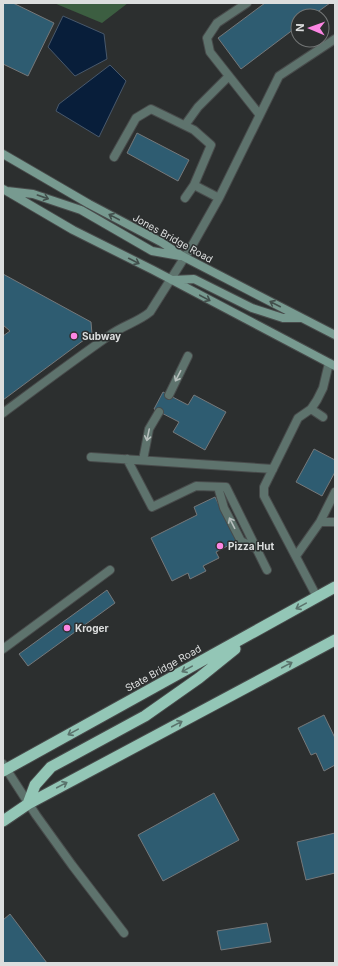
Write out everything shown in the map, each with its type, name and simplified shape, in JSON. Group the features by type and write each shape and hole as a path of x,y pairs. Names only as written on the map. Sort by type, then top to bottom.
{"highway":[{"name":"State Bridge Road","path":"4,769 335,588"},
{"path":"28,804 35,785 51,767 145,716 199,678 258,630"},
{"path":"3,821 28,804 335,640"}],"main road":[{"name":"Jones Bridge Road","path":"3,154 90,204 161,242 184,257 335,335"},
{"path":"4,190 33,194 81,210 152,251 184,257"},
{"path":"4,190 61,224 332,365"},
{"path":"171,280 194,279 252,308 283,318 302,318"}],"lane":[{"path":"247,3 217,23 207,38 210,52 259,114"},
{"path":"3,413 111,334 142,318 150,312 171,280 219,198 279,76 335,39"},
{"path":"185,126 198,107 229,76"},
{"path":"114,157 136,118 151,109 194,130 211,146 194,186 185,198"},
{"path":"194,186 219,198"},
{"path":"169,395 188,356"},
{"path":"317,597 264,496 264,487 298,418 311,409 318,400 332,365"},
{"path":"311,409 323,417"},
{"path":"143,460 149,429 159,412"},
{"path":"91,457 274,469"},
{"path":"128,459 152,507 196,486 226,487 267,570"},
{"path":"296,556 320,522 335,492"},
{"path":"320,522 335,522"},
{"path":"3,649 110,570"},
{"path":"4,769 72,865 124,933"}],"green space":[{"path":"54,3 128,3 102,23"}],"water":[{"path":"63,16 104,34 107,59 75,76 48,47"},
{"path":"110,65 126,81 99,137 56,111 59,104"}],"building":[{"path":"3,3 13,3 54,23 28,76 3,64"},
{"path":"265,3 330,3 323,8 290,8 290,32 241,69 218,38"},
{"path":"137,133 189,160 178,181 127,153"},
{"path":"3,274 91,322 92,334 3,400 3,336 10,331 3,325"},
{"path":"163,392 188,405 194,395 226,412 205,450 173,432 179,422 154,409"},
{"path":"314,449 335,460 335,472 322,496 296,482"},
{"path":"215,497 237,541 216,552 219,558 203,566 206,571 190,579 188,573 172,581 151,538 197,515 194,507"},
{"name":"Kroger","path":"107,590 115,603 28,666 19,654"},
{"path":"324,715 335,738 335,765 324,771 316,753 311,755 298,728"},
{"path":"214,793 239,840 163,881 138,835"},
{"path":"335,833 335,873 306,880 297,842"},
{"path":"10,914 47,963 3,963 3,920"},
{"path":"267,923 271,942 221,950 217,931"}],"place":[{"name":"Subway","path":"74,336"},
{"name":"Pizza Hut","path":"220,546"},
{"name":"Kroger","path":"67,628"}]}
